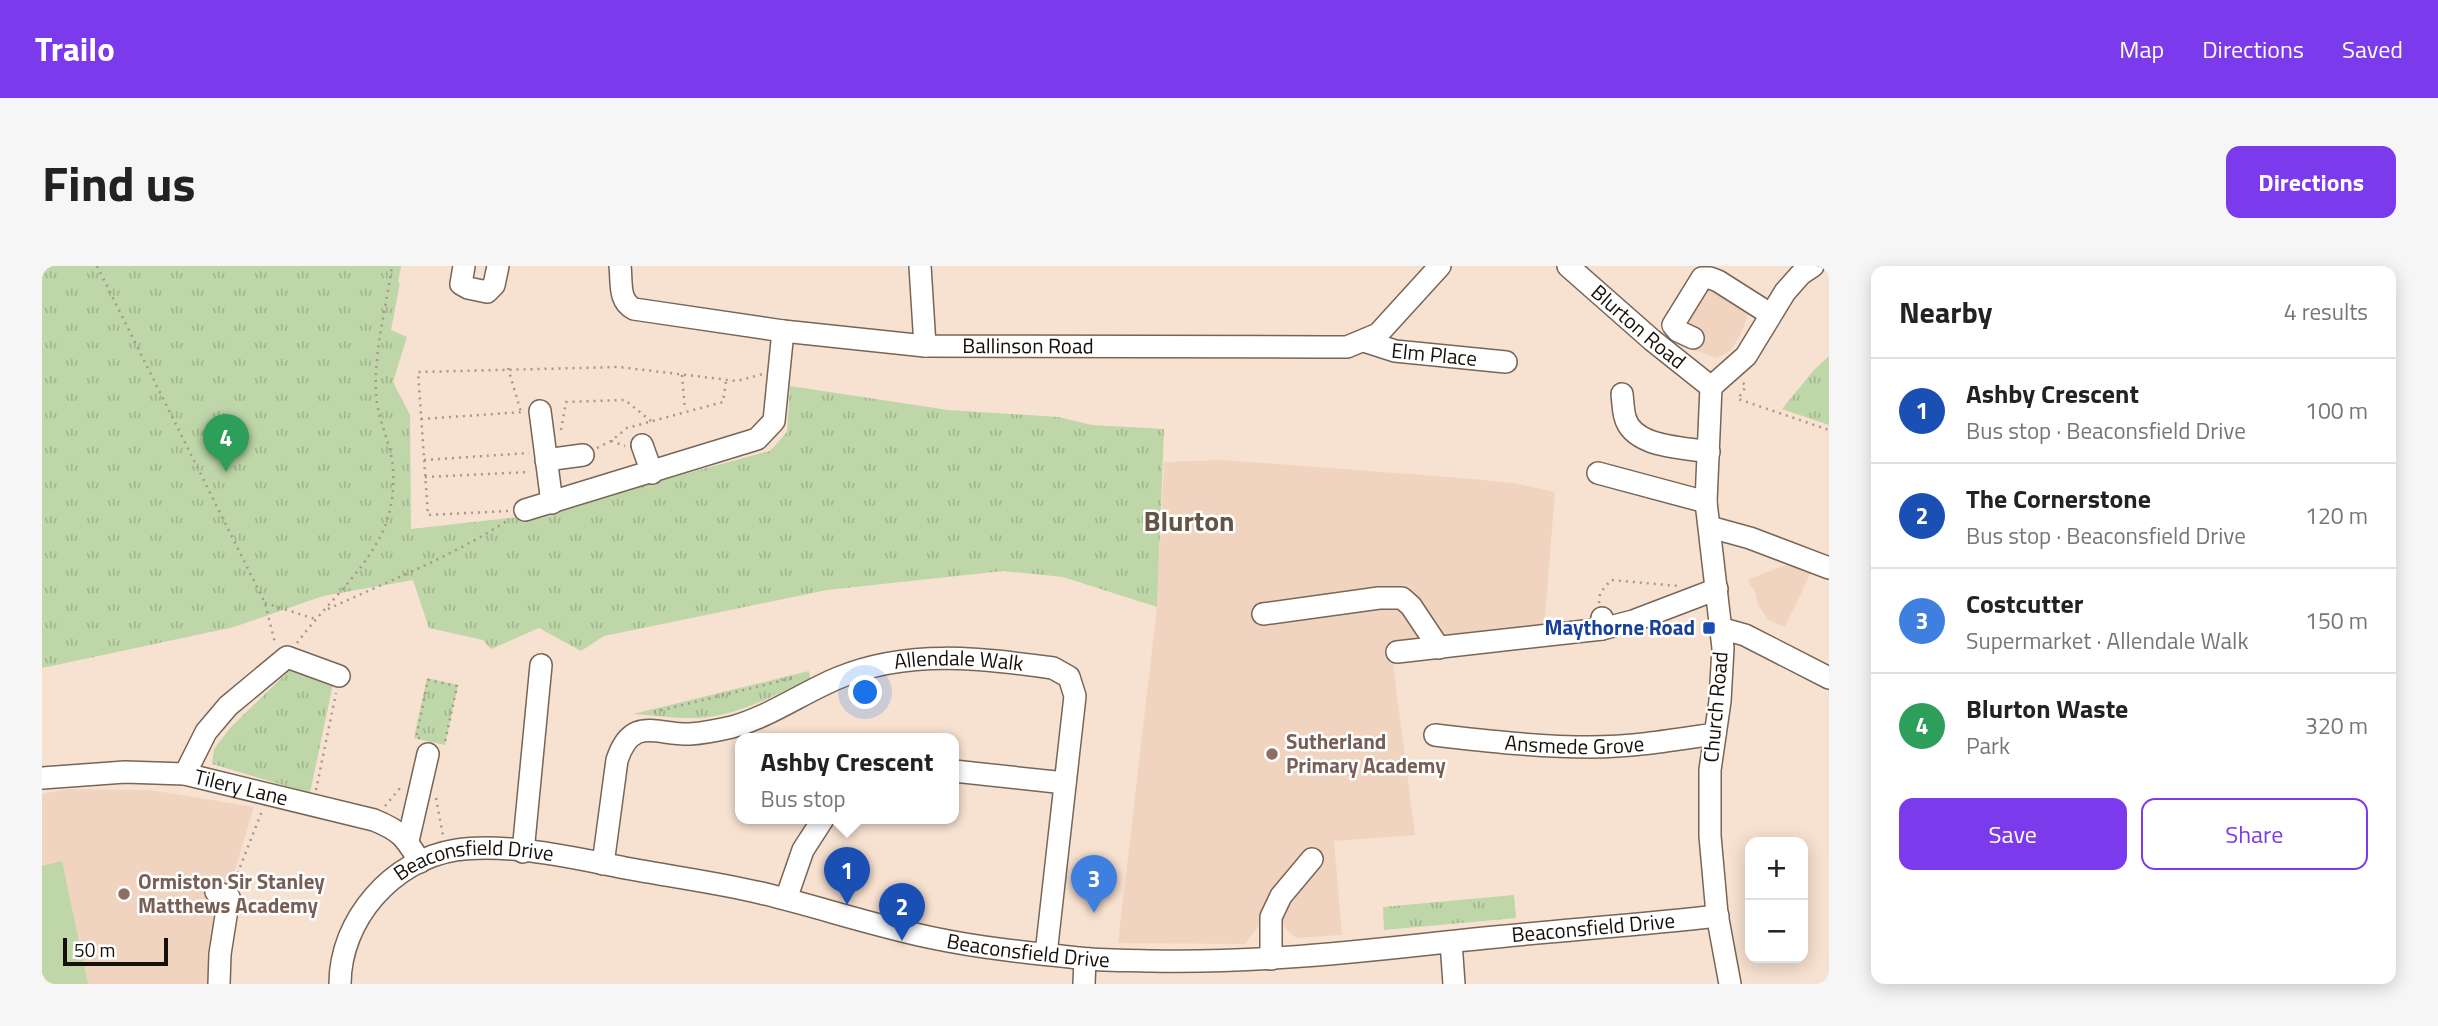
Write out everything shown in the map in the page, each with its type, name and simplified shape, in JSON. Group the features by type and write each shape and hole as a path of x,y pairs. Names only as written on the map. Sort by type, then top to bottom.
{"street":[{"path":"464,266 461,284 486,292 495,285 498,266"},
{"name":"Ballinson Road","path":"621,266 623,299 634,309 783,331 925,346 1323,348 1347,347 1378,334 1440,266"},
{"path":"920,266 925,346"},
{"name":"Blurton Road","path":"1568,266 1652,340 1711,387"},
{"path":"1711,387 1746,356 1785,292 1801,274 1813,266"},
{"path":"1693,338 1678,331 1673,325 1702,278 1718,281 1770,314"},
{"path":"525,510 757,439 770,428 775,412 783,331"},
{"name":"Elm Place","path":"1364,341 1395,351 1506,362"},
{"name":"Church Road","path":"1711,387 1706,502 1717,589 1722,664 1710,770 1710,836 1718,916 1730,984"},
{"path":"1628,402 1625,419 1632,431 1644,439 1709,452"},
{"path":"530,412 550,460 552,503"},
{"path":"637,439 652,473"},
{"path":"550,460 583,455"},
{"path":"1598,472 1706,502"},
{"path":"1710,527 1750,538 1829,568"},
{"path":"1397,652 1633,621 1717,589"},
{"path":"1263,614 1379,598 1402,598 1439,648"},
{"path":"1720,628 1770,646 1829,678"},
{"name":"Allendale Walk","path":"603,864 621,746 632,735 644,729 688,734 733,726 760,718 835,679 876,665 939,657 1053,668 1069,677 1075,696 1046,954"},
{"path":"185,774 206,732 228,706 284,660 339,676"},
{"path":"523,852 541,665"},
{"name":"Ansmede Grove","path":"1435,737 1591,747 1650,744 1714,734"},
{"path":"408,841 429,747"},
{"name":"Tilery Lane","path":"42,778 125,772 185,774 374,820 395,829 408,841 420,862"},
{"path":"959,772 1065,783"},
{"path":"786,899 803,850 820,824"},
{"name":"Beaconsfield Drive","path":"340,984 344,954 360,915 376,894 398,874 420,862 452,851 478,848 603,864 786,899 933,938 1084,959 1196,962 1349,954 1718,916"},
{"path":"1272,959 1271,917 1281,896 1312,859"},
{"path":"219,984 223,894"},
{"path":"1451,942 1454,984"},
{"path":"1084,959 1084,984"}],"path":[{"path":"97,266 265,603 284,660"},
{"path":"284,660 355,576 374,548 386,522 394,480 392,459 380,421 376,394 377,364 392,266"},
{"path":"421,419 530,412 508,368"},
{"path":"1732,370 1746,386 1738,399 1829,430"},
{"path":"682,375 685,412"},
{"path":"583,455 637,439 685,412 723,402 726,381"},
{"path":"550,460 566,402 625,400 637,439"},
{"path":"637,439 627,429 637,439"},
{"path":"424,460 550,460"},
{"path":"425,477 550,460"},
{"path":"325,610 488,533 525,510"},
{"path":"1602,624 1598,613 1600,593 1611,580 1677,584 1693,599"},
{"path":"265,603 316,620"},
{"path":"654,712 808,675"},
{"path":"313,807 339,676"},
{"path":"428,680 457,686 445,743 429,747 416,738 428,680"},
{"path":"223,894 269,795"}],"shaded area":[{"path":"1706,268 1756,296 1740,336 1730,351 1717,358 1694,350 1663,323"},
{"name":"Sutherland Primary Academy","path":"1222,460 1462,478 1513,483 1555,492 1544,629 1390,641 1415,835 1334,841 1342,935 1296,938 1279,922 1260,924 1245,944 1118,943 1157,607 1164,462"},
{"path":"1793,562 1813,568 1785,627 1768,620 1747,580"},
{"name":"Ormiston Sir Stanley Matthews Academy","path":"67,789 150,790 254,807 230,886 209,881 205,902 214,913 208,984 42,984 42,794"}],"green space":[{"path":"42,266 401,266 391,330 407,337 393,382 410,415 411,529 529,516 770,451 787,432 790,386 948,410 1058,417 1092,425 1164,429 1157,607 1063,577 1003,571 827,590 604,636 581,651 539,628 491,649 483,640 429,628 413,580 323,596 234,627 42,668"},
{"path":"1829,356 1829,425 1782,409 1814,370"},
{"path":"293,667 334,679 310,793 212,764 214,749 231,727"},
{"path":"809,671 810,679 756,704 727,713 690,718 633,714"},
{"path":"427,678 458,685 445,745 414,738"},
{"path":"62,861 88,984 42,984 42,866"},
{"path":"1514,895 1516,918 1384,930 1383,907"}],"place":[{"name":"Blurton Waste","path":"226,472"},
{"name":"Maythorne Road","path":"1709,628"},
{"name":"Sutherland Primary Academy","path":"1272,754"},
{"name":"Ormiston Sir Stanley Matthews Academy","path":"124,894"},
{"name":"Ashby Crescent","path":"847,905"},
{"name":"Costcutter","path":"1094,913"},
{"name":"The Cornerstone","path":"902,941"}],"district":[{"name":"Blurton","path":"1189,521"}]}
